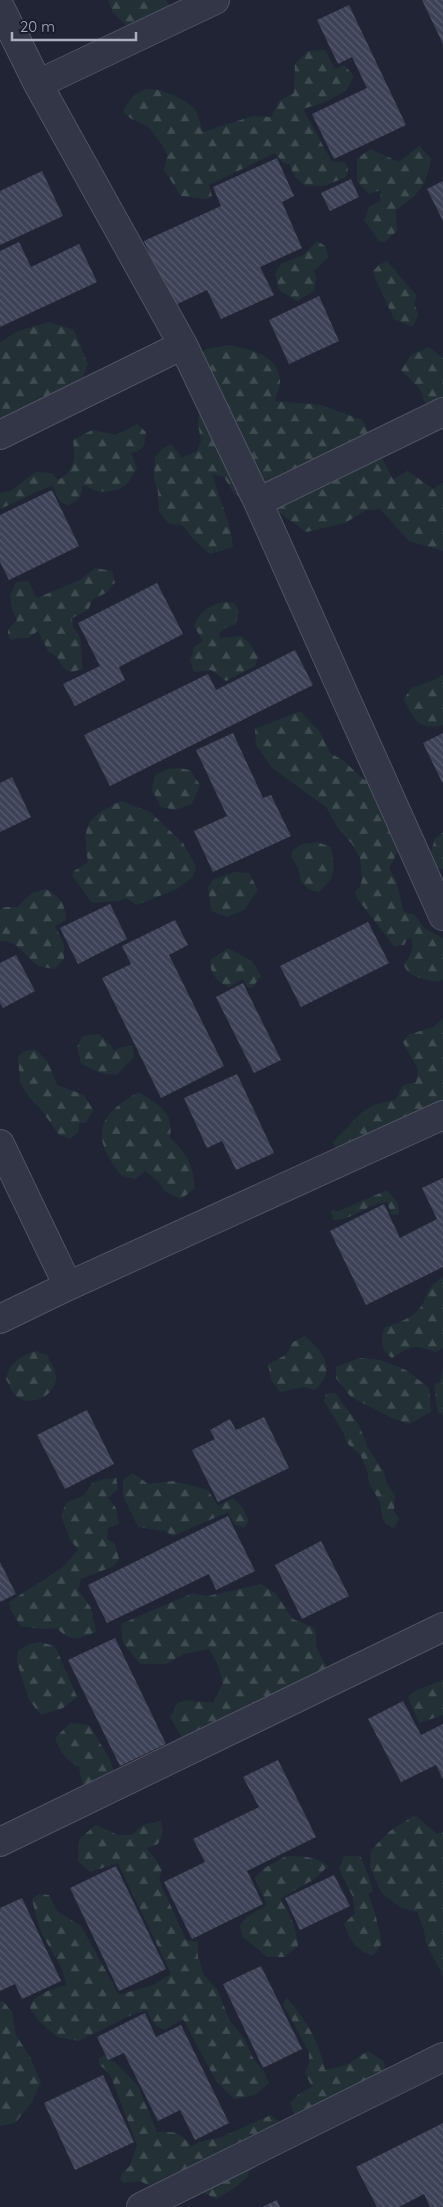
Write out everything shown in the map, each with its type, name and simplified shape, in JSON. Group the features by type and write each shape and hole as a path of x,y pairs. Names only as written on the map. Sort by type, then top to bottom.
{"street":[{"path":"38,84 215,0"},
{"path":"0,7 38,84 183,344 258,502 443,916"},
{"path":"0,435 183,344"},
{"path":"258,502 443,412"},
{"path":"0,1319 68,1286 443,1115"},
{"path":"0,1144 68,1286"},
{"path":"0,1842 443,1627"},
{"path":"140,2207 443,2057"}],"green space":[{"path":"108,0 166,0 170,6 161,21 147,29 126,25 113,13"},
{"path":"325,50 335,69 344,65 354,76 346,91 325,102 303,109 332,162 345,162 348,169 346,177 324,186 305,186 295,177 289,164 283,163 275,153 209,185 212,196 208,199 181,196 164,170 167,155 162,145 149,127 130,118 123,112 127,104 140,91 154,89 174,95 192,106 198,115 203,132 253,116 271,117 279,101 294,93 295,64 308,51"},
{"path":"419,146 431,158 427,175 416,194 396,210 397,231 385,242 379,241 364,220 370,206 380,201 381,190 369,194 357,181 357,159 370,149 399,162"},
{"path":"317,241 325,246 329,257 314,271 316,279 314,291 297,301 279,290 275,274 281,264 303,255"},
{"path":"387,261 417,296 414,302 418,315 413,327 394,319 375,278 373,271"},
{"path":"49,322 74,330 88,364 81,382 52,422 4,448 0,447 0,342 18,331"},
{"path":"229,345 262,355 275,365 280,382 275,401 321,405 362,420 393,479 408,471 433,489 443,483 443,551 409,541 380,509 366,510 345,523 306,532 276,510 234,494 224,477 212,474 230,528 233,547 210,554 194,540 182,525 169,524 159,512 158,492 154,480 155,457 162,449 171,444 182,458 197,451 201,441 198,424 201,394 195,360 206,349"},
{"path":"429,347 443,358 443,410 436,414 424,401 420,389 401,370 411,355"},
{"path":"137,424 146,432 144,446 137,452 131,453 137,468 126,485 106,492 95,491 87,486 82,486 79,498 67,506 59,500 52,485 0,509 0,493 10,491 36,472 52,473 58,480 64,476 73,463 73,440 92,430 116,435"},
{"path":"95,568 112,571 115,583 106,593 93,599 88,610 72,618 73,627 80,637 83,669 72,672 64,669 57,657 48,651 38,631 28,638 12,640 8,636 8,630 17,620 12,609 10,596 16,582 28,581 37,598 80,580"},
{"path":"223,602 234,603 239,611 236,624 227,627 219,633 220,638 241,636 249,643 258,657 255,666 226,681 211,670 194,672 190,660 194,647 203,641 194,626 196,621 205,610"},
{"path":"443,675 443,725 422,725 414,718 404,699 411,688"},
{"path":"300,711 320,732 330,753 344,761 363,779 382,788 404,840 389,868 396,881 404,912 415,915 424,928 443,938 443,979 438,982 413,975 406,969 404,964 411,953 412,939 407,939 404,945 394,946 357,898 355,891 360,887 362,879 360,858 352,844 340,831 326,807 272,768 256,745 255,729"},
{"path":"167,769 190,770 200,785 192,804 175,810 161,807 152,790 155,775"},
{"path":"121,801 150,812 183,843 196,866 193,877 177,889 137,905 126,898 119,901 92,903 72,875 74,871 88,862 86,838 89,823 100,812"},
{"path":"443,832 443,869 437,868 430,854 435,839"},
{"path":"317,842 331,847 334,867 332,877 319,892 310,890 301,882 299,869 291,857 293,850 303,844"},
{"path":"235,872 249,873 258,890 244,910 227,917 211,911 208,887 214,879"},
{"path":"45,889 61,901 66,920 55,926 64,944 64,959 54,969 37,965 12,943 0,941 0,910 5,907 17,907 32,893"},
{"path":"228,948 252,961 261,976 252,988 247,987 243,979 229,987 221,983 213,973 210,960"},
{"path":"443,1018 443,1103 340,1161 333,1142 361,1113 374,1105 396,1099 402,1086 416,1082 418,1070 403,1042 408,1035 433,1027"},
{"path":"99,1034 109,1043 114,1051 121,1047 132,1046 134,1057 116,1075 104,1074 81,1064 77,1047 83,1036"},
{"path":"35,1049 48,1062 57,1085 84,1095 93,1110 86,1123 79,1123 79,1131 70,1139 59,1135 40,1108 29,1097 20,1082 18,1057 22,1052"},
{"path":"139,1092 164,1110 170,1121 170,1138 181,1149 191,1166 195,1188 181,1199 166,1192 157,1180 145,1171 135,1179 122,1176 105,1150 102,1128 106,1119 125,1101"},
{"path":"387,1190 398,1203 399,1215 391,1214 387,1202 380,1203 347,1217 333,1220 331,1210 339,1211"},
{"path":"443,1277 443,1348 436,1352 413,1347 404,1350 392,1358 382,1345 384,1328 404,1320 417,1312 430,1289"},
{"path":"305,1336 318,1349 325,1362 327,1368 322,1382 315,1390 304,1387 280,1392 271,1380 268,1364 286,1355 293,1342"},
{"path":"35,1351 47,1355 56,1377 52,1390 47,1395 29,1401 16,1396 6,1379 10,1368 16,1361"},
{"path":"359,1358 380,1360 406,1370 429,1388 431,1412 409,1424 392,1418 351,1397 336,1378 336,1367"},
{"path":"443,1367 443,1415 438,1413 434,1385 440,1382"},
{"path":"335,1393 359,1425 368,1448 384,1472 387,1484 395,1495 394,1511 399,1519 394,1528 386,1524 382,1518 380,1502 369,1483 367,1470 361,1456 348,1444 324,1401 326,1394"},
{"path":"133,1473 148,1484 173,1481 208,1490 218,1506 233,1498 242,1507 249,1521 244,1528 234,1524 228,1512 173,1536 165,1531 138,1527 123,1496 123,1480"},
{"path":"116,1478 118,1488 108,1498 116,1508 119,1524 108,1528 107,1539 115,1544 119,1559 114,1566 81,1579 78,1590 91,1608 96,1632 71,1638 57,1628 42,1629 21,1626 11,1611 9,1602 62,1568 78,1550 70,1539 61,1516 66,1503 84,1495 92,1483 103,1479"},
{"path":"261,1584 276,1594 293,1619 315,1628 317,1649 329,1671 183,1740 170,1717 178,1703 186,1700 213,1703 223,1683 217,1663 209,1649 184,1654 166,1664 140,1664 123,1643 121,1624 193,1593 208,1596"},
{"path":"40,1642 55,1646 77,1697 63,1708 41,1715 29,1700 17,1662 18,1651 29,1644"},
{"path":"443,1680 443,1715 419,1723 408,1697 415,1691"},
{"path":"70,1723 89,1725 109,1758 122,1790 99,1800 83,1787 79,1767 70,1762 64,1755 55,1738"},
{"path":"415,1815 437,1834 443,1832 443,1975 426,1944 424,1930 417,1912 401,1908 381,1892 370,1867 371,1850 390,1831"},
{"path":"161,1821 163,1832 158,1844 147,1848 162,1869 159,1880 186,1940 198,1942 198,1957 204,1975 217,1989 230,2021 244,2038 253,2058 264,2072 269,2083 255,2095 234,2099 216,2081 183,2019 164,2030 155,2025 146,2010 129,2016 79,2041 57,2037 39,2021 30,2008 40,1995 66,1985 62,1969 42,1934 38,1923 32,1899 39,1894 49,1895 57,1911 81,1926 119,1995 153,1985 171,1974 118,1863 90,1872 78,1861 79,1839 96,1825 118,1835 131,1835 143,1825"},
{"path":"286,1856 313,1858 328,1866 316,1878 280,1899 292,1921 298,1946 284,1957 267,1957 242,1936 240,1925 248,1916 267,1905 255,1878 263,1869"},
{"path":"344,1856 360,1856 369,1877 373,1891 368,1894 375,1913 382,1943 373,1956 354,1944 344,1924 355,1913 353,1897 339,1869"},
{"path":"287,1998 311,2031 325,2070 346,2065 368,2051 383,2061 388,2074 299,2125 290,2103 299,2094 312,2087 305,2073 309,2064 309,2052 283,2004"},
{"path":"3,2001 12,2012 16,2035 30,2057 41,2082 32,2102 15,2123 0,2126 0,2002"},
{"path":"105,2055 109,2061 114,2061 138,2086 157,2132 169,2132 180,2135 191,2147 199,2142 221,2137 271,2115 289,2130 258,2151 247,2177 236,2187 216,2199 191,2186 156,2189 140,2181 124,2183 120,2179 123,2172 130,2166 137,2145 111,2077 99,2065 99,2058"}],"building":[{"path":"422,0 443,0 443,44"},
{"path":"349,5 406,125 334,159 312,114 367,88 352,57 338,64 317,20"},
{"path":"277,158 294,196 282,202 302,248 260,267 274,295 221,319 207,290 173,306 144,241 221,206 213,187"},
{"path":"42,171 63,216 0,245 0,191"},
{"path":"351,179 359,197 330,211 321,193"},
{"path":"443,181 443,221 427,189"},
{"path":"19,242 31,267 79,244 97,282 0,327 0,251"},
{"path":"319,296 339,341 289,364 269,320"},
{"path":"52,490 79,546 9,580 0,562 0,515"},
{"path":"157,583 183,634 119,667 125,680 75,706 63,684 100,666 78,623"},
{"path":"295,650 313,685 110,786 84,735 208,674 216,690"},
{"path":"233,733 263,798 271,795 291,836 213,872 194,831 227,816 196,750"},
{"path":"443,733 443,784 423,743"},
{"path":"12,777 31,817 0,832 0,783"},
{"path":"110,904 127,939 78,964 60,928"},
{"path":"175,920 188,945 169,955 224,1066 161,1098 102,978 131,964 122,946"},
{"path":"368,922 389,963 301,1007 280,966"},
{"path":"16,955 35,991 3,1008 0,1003 0,963"},
{"path":"243,983 281,1060 254,1073 216,997"},
{"path":"237,1074 274,1153 236,1170 222,1141 207,1148 184,1098"},
{"path":"443,1178 443,1267 366,1305 330,1231 384,1204 400,1238 437,1219 422,1188"},
{"path":"87,1410 114,1464 65,1489 37,1435"},
{"path":"264,1417 289,1468 218,1502 192,1450 215,1439 210,1430 230,1419 236,1430"},
{"path":"228,1516 255,1571 216,1590 209,1574 107,1623 88,1585"},
{"path":"321,1541 349,1596 302,1619 275,1565"},
{"path":"0,1562 16,1594 0,1602"},
{"path":"115,1638 166,1744 120,1766 68,1660"},
{"path":"403,1701 421,1735 443,1724 443,1779 436,1765 401,1782 368,1719"},
{"path":"278,1760 316,1837 247,1871 263,1904 192,1939 164,1882 205,1862 193,1839 259,1807 243,1777"},
{"path":"116,1866 166,1969 119,1991 70,1888"},
{"path":"334,1875 350,1906 300,1930 285,1898"},
{"path":"22,1898 61,1981 22,1999 15,1984 0,1991 0,1908"},
{"path":"261,1966 302,2049 263,2068 223,1984"},
{"path":"145,2013 156,2037 181,2025 229,2123 195,2140 180,2110 158,2121 124,2053 108,2060 97,2037"},
{"path":"103,2075 134,2142 75,2170 44,2103"},
{"path":"443,2123 443,2207 430,2207 424,2194 399,2207 377,2207 356,2167"},
{"path":"277,2200 280,2207 262,2207"}]}
